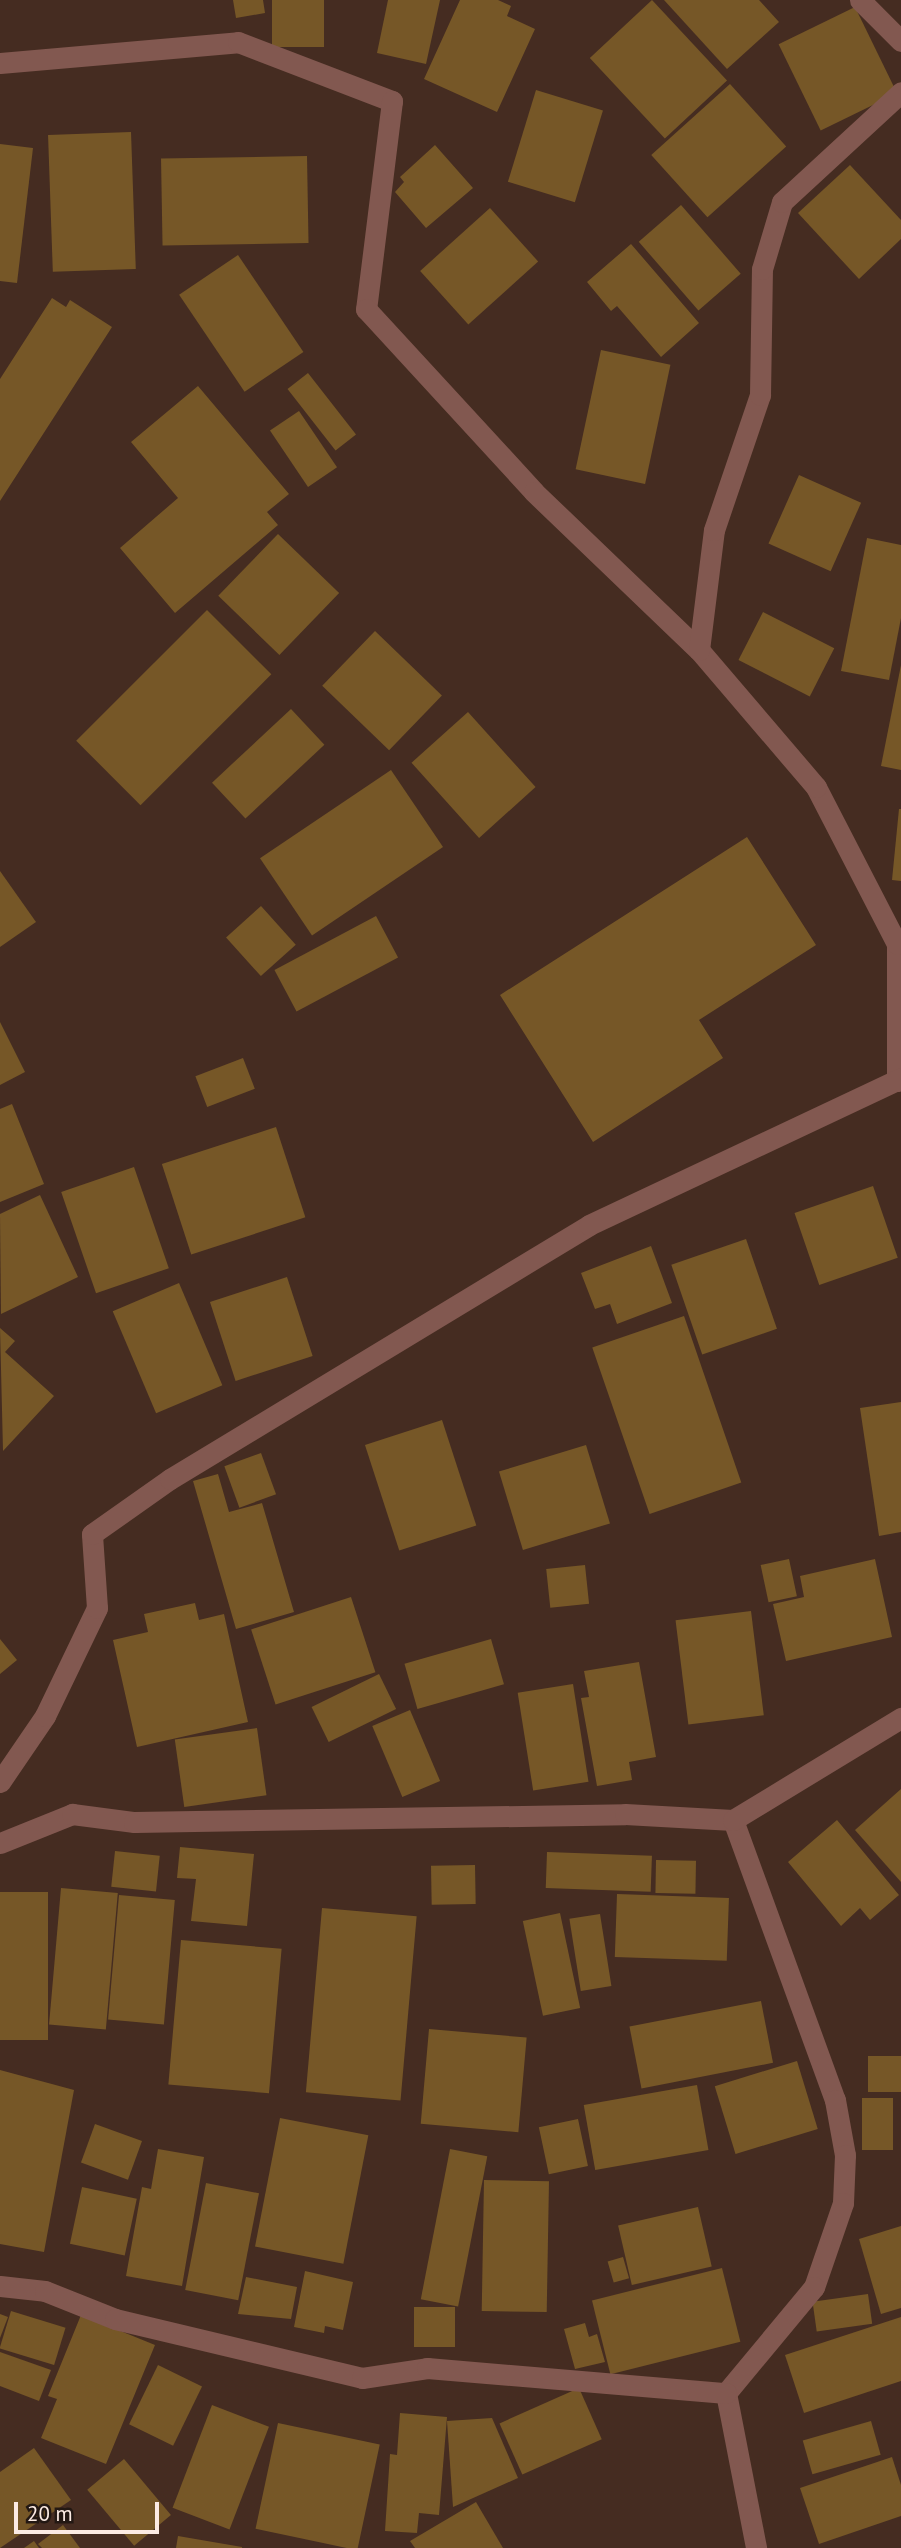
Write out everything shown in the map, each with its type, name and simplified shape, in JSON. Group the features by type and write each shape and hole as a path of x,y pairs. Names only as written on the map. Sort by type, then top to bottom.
{"street":[{"path":"860,0 901,41"},
{"path":"0,63 238,42 392,101 366,309 534,492 699,650 816,787 897,944 899,1079 589,1225 170,1479 92,1534 97,1608 45,1716 0,1782"},
{"path":"699,650 714,530 760,395 762,269 782,202 901,92"},
{"path":"0,1843 72,1814 134,1822 625,1814 733,1821 901,1718"},
{"path":"726,2393 814,2287 843,2203 845,2155 835,2099 733,1821"},
{"path":"0,2286 45,2291 115,2319 362,2378 427,2368 726,2393"},
{"path":"726,2393 756,2548"}],"building":[{"path":"233,0 263,0 265,13 236,18"},
{"path":"272,0 324,0 324,47 272,47"},
{"path":"388,0 440,0 426,64 377,53"},
{"path":"460,0 498,0 511,6 507,16 535,29 497,112 424,79"},
{"path":"652,0 727,80 665,138 590,58"},
{"path":"664,0 759,0 779,22 727,69"},
{"path":"855,7 897,93 821,131 779,44"},
{"path":"730,84 786,146 707,217 651,155"},
{"path":"536,90 603,110 575,202 508,182"},
{"path":"131,132 136,269 53,272 48,135"},
{"path":"0,144 33,148 17,283 0,281"},
{"path":"435,145 473,188 426,228 395,192 404,182 400,177"},
{"path":"307,156 309,243 163,246 161,159"},
{"path":"850,165 901,220 901,239 859,279 798,213"},
{"path":"681,205 741,274 698,310 639,242"},
{"path":"490,208 538,262 468,324 420,271"},
{"path":"631,244 699,323 661,357 617,306 611,311 587,282"},
{"path":"238,255 303,352 245,392 179,295"},
{"path":"52,298 66,307 70,300 112,327 0,501 0,379"},
{"path":"601,350 670,365 645,484 576,469"},
{"path":"308,373 356,434 336,450 288,389"},
{"path":"198,386 289,494 267,512 278,525 175,613 120,548 178,498 131,442"},
{"path":"299,411 337,467 308,487 270,431"},
{"path":"799,475 861,503 831,571 768,544"},
{"path":"278,534 339,593 279,655 218,596"},
{"path":"867,538 901,545 901,618 889,680 841,671"},
{"path":"207,610 271,674 141,805 76,741"},
{"path":"763,612 834,648 810,696 738,660"},
{"path":"375,631 442,696 389,750 322,686"},
{"path":"901,665 901,770 881,766"},
{"path":"291,709 324,745 245,818 212,783"},
{"path":"468,712 536,787 479,838 412,763"},
{"path":"391,770 443,847 312,935 260,858"},
{"path":"901,809 901,881 892,880"},
{"path":"747,837 816,945 699,1020 723,1058 593,1142 500,995"},
{"path":"0,871 36,922 0,947"},
{"path":"261,906 296,945 261,976 226,937"},
{"path":"376,916 398,957 297,1011 274,970"},
{"path":"0,1022 25,1072 0,1085"},
{"path":"243,1058 255,1089 207,1107 195,1076"},
{"path":"12,1104 44,1184 0,1202 0,1109"},
{"path":"276,1127 305,1217 191,1254 162,1164"},
{"path":"134,1167 169,1268 96,1293 61,1192"},
{"path":"873,1186 898,1258 819,1285 795,1213"},
{"path":"40,1195 78,1277 1,1314 0,1214"},
{"path":"746,1239 777,1329 702,1355 671,1265"},
{"path":"651,1246 672,1303 617,1324 610,1304 595,1309 581,1273"},
{"path":"287,1277 313,1356 236,1381 210,1302"},
{"path":"179,1283 222,1385 156,1413 113,1311"},
{"path":"684,1316 741,1482 650,1514 592,1348"},
{"path":"0,1328 15,1341 5,1352 54,1396 3,1451"},
{"path":"901,1402 901,1532 879,1536 860,1408"},
{"path":"442,1420 476,1526 399,1551 365,1445"},
{"path":"586,1445 610,1523 523,1550 499,1472"},
{"path":"261,1453 276,1494 239,1508 224,1466"},
{"path":"218,1474 229,1512 262,1503 294,1612 236,1629 193,1481"},
{"path":"789,1559 797,1596 769,1602 761,1565"},
{"path":"875,1559 892,1637 786,1661 773,1604 804,1597 800,1576"},
{"path":"585,1565 589,1604 550,1608 546,1569"},
{"path":"351,1597 375,1672 276,1705 251,1629"},
{"path":"195,1603 199,1620 224,1614 248,1722 137,1747 113,1640 148,1632 144,1614"},
{"path":"751,1611 764,1715 688,1724 676,1620"},
{"path":"0,1639 17,1660 0,1674"},
{"path":"491,1639 504,1684 417,1709 404,1664"},
{"path":"639,1662 656,1757 629,1762 632,1780 597,1786 581,1698 589,1697 584,1671"},
{"path":"379,1674 396,1709 329,1742 312,1707"},
{"path":"573,1684 588,1782 533,1791 518,1693"},
{"path":"410,1710 440,1781 402,1797 372,1726"},
{"path":"257,1728 266,1795 184,1807 175,1740"},
{"path":"901,1789 901,1882 855,1830"},
{"path":"837,1820 899,1895 870,1920 860,1908 841,1926 788,1862"},
{"path":"180,1847 254,1854 247,1926 191,1921 196,1879 177,1878"},
{"path":"115,1851 160,1856 156,1892 111,1887"},
{"path":"547,1852 652,1856 651,1892 546,1888"},
{"path":"656,1860 696,1861 695,1894 655,1893"},
{"path":"475,1865 476,1904 432,1905 431,1866"},
{"path":"61,1888 118,1893 106,2029 49,2024"},
{"path":"0,1892 48,1892 48,2040 0,2040"},
{"path":"617,1894 729,1898 727,1961 615,1957"},
{"path":"119,1895 175,1900 164,2024 108,2020"},
{"path":"322,1908 417,1916 401,2101 306,2092"},
{"path":"560,1913 580,2008 543,2016 523,1921"},
{"path":"600,1914 611,1986 581,1991 569,1919"},
{"path":"181,1940 282,1949 269,2093 168,2084"},
{"path":"761,2001 773,2063 641,2088 629,2027"},
{"path":"429,2029 527,2038 518,2132 421,2124"},
{"path":"868,2056 901,2056 901,2092 868,2092"},
{"path":"797,2061 818,2129 736,2154 715,2086"},
{"path":"0,2070 74,2090 44,2252 0,2244"},
{"path":"697,2085 708,2150 595,2170 584,2105"},
{"path":"862,2098 893,2098 893,2150 862,2150"},
{"path":"280,2118 368,2135 343,2264 255,2247"},
{"path":"578,2119 588,2166 549,2174 539,2127"},
{"path":"95,2124 142,2141 128,2180 81,2163"},
{"path":"158,2149 204,2157 182,2286 126,2276 142,2187 151,2189"},
{"path":"450,2149 487,2156 458,2306 421,2299"},
{"path":"484,2180 549,2181 547,2312 482,2311"},
{"path":"206,2183 259,2193 238,2300 185,2290"},
{"path":"82,2187 137,2199 125,2255 70,2244"},
{"path":"698,2207 712,2266 632,2285 618,2225"},
{"path":"901,2226 901,2308 881,2314 859,2239"},
{"path":"623,2257 629,2278 614,2283 608,2261"},
{"path":"722,2268 740,2342 610,2374 592,2300"},
{"path":"305,2271 353,2282 343,2330 325,2326 324,2333 294,2327"},
{"path":"246,2277 297,2287 291,2319 238,2314"},
{"path":"868,2294 872,2324 817,2332 813,2302"},
{"path":"414,2307 455,2307 455,2347 414,2347"},
{"path":"11,2311 66,2328 54,2365 0,2348"},
{"path":"0,2314 8,2317 0,2338"},
{"path":"81,2315 155,2345 106,2464 41,2438 57,2399 48,2396"},
{"path":"901,2317 901,2381 804,2413 785,2355"},
{"path":"585,2323 589,2337 597,2334 605,2362 575,2369 564,2329"},
{"path":"0,2352 51,2370 39,2401 0,2386"},
{"path":"158,2365 202,2386 173,2446 129,2424"},
{"path":"579,2388 602,2439 522,2475 500,2423"},
{"path":"212,2405 269,2427 230,2530 173,2508"},
{"path":"400,2413 447,2417 439,2515 419,2513 417,2533 385,2531 390,2454 397,2455"},
{"path":"492,2418 518,2478 453,2507 447,2421"},
{"path":"871,2421 881,2455 812,2474 803,2441"},
{"path":"278,2423 380,2445 358,2548 256,2529"},
{"path":"34,2448 71,2500 0,2548 0,2472"},
{"path":"892,2457 901,2485 901,2516 819,2544 800,2488"},
{"path":"124,2459 171,2515 134,2546 87,2490"},
{"path":"476,2502 503,2548 415,2548 410,2541"},
{"path":"63,2525 80,2548 42,2548 38,2544"},
{"path":"178,2536 242,2547 242,2548 176,2548"},
{"path":"34,2541 39,2548 24,2548"}]}
